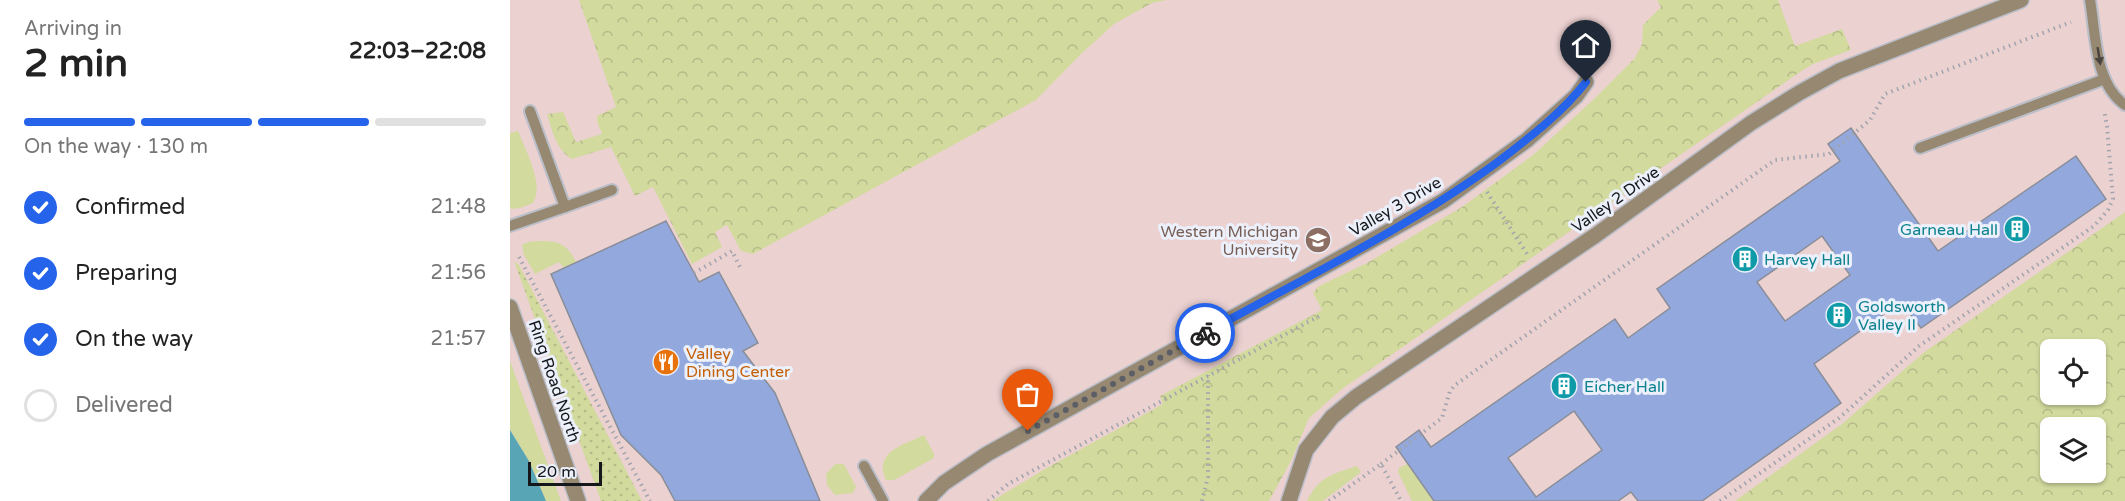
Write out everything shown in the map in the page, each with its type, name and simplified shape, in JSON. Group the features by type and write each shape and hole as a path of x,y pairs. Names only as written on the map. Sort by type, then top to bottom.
{"street":[{"name":"Valley 2 Drive","path":"1289,501 1306,450 1332,417 1356,397 1596,235 1751,123 1798,93 1839,71 2021,0"},
{"name":"Valley 3 Drive","path":"926,501 944,483 987,454 1443,201 1527,140 1576,96 1586,82"},
{"name":"Ring Road North","path":"510,307 578,501"}],"lane":[{"path":"2090,0 2101,80"},
{"path":"2101,80 2125,105"},
{"path":"1920,148 2101,80"},
{"path":"530,111 565,207"},
{"path":"510,226 612,189"},
{"path":"864,466 883,501"}],"path":[{"path":"1329,501 1442,418 1450,391 1455,385 1775,160 1829,154 1870,120 1885,94 2071,22"},
{"path":"1720,501 1839,418 1919,346 2094,226 2108,210 2113,199 2108,126 2101,80"},
{"path":"1477,177 1539,273"},
{"path":"694,273 732,251 740,267"},
{"path":"519,257 650,501"},
{"path":"988,501 1008,484 1321,315"},
{"path":"1202,501 1208,477 1208,375"},
{"path":"1382,464 1401,501"}],"shaded area":[{"name":"Western Michigan University","path":"510,0 2125,0 2125,501 510,501"}],"green space":[{"path":"579,0 1167,0 1152,3 1114,24 1036,100 753,254 741,251 727,225 715,232 722,247 692,264 653,187 635,196 611,147 572,159 555,139 547,114 563,112 576,142 602,134 597,116 616,107"},
{"path":"1657,0 1778,0 1795,46 1842,29 1851,50 1803,70 1342,389 1309,418 1291,461 1269,501 992,501 1043,470 1163,404 1160,396 1322,310 1313,293 1319,286 1367,263 1462,207 1533,155 1635,58 1642,44 1643,25 1661,7"},
{"path":"518,131 533,167 537,187 533,203 511,209 510,133"},
{"path":"2125,212 2125,501 1735,501 1842,424 1923,353"},
{"path":"551,241 562,245 572,254 576,262 564,268 559,262 535,274 524,255 522,245 528,242"},
{"path":"514,261 519,265 642,501 601,501"},
{"path":"510,361 561,501 546,501 529,461 510,430"},
{"path":"924,435 934,458 894,480 886,480 883,470 887,456 899,446"},
{"path":"836,464 844,464 856,487 853,493 835,495 827,485 826,474"},
{"path":"1407,464 1434,501 1412,501 1398,472 1399,468"},
{"path":"1357,466 1361,472 1323,501 1307,501 1322,481"}],"water":[{"path":"510,430 529,461 546,501 510,501"}],"building":[{"path":"1851,128 1938,251 2076,156 2106,199 1921,328 1901,302 1814,364 1841,403 1702,501 1638,501 1631,492 1618,501 1434,501 1396,447 1419,430 1431,447 1615,319 1628,338 1670,308 1657,289 1840,161 1828,144","holes":["1822,236 1850,275 1785,321 1757,282","1574,411 1602,450 1536,497 1508,458"]},
{"name":"Valley Dining Center","path":"666,221 699,282 719,272 758,343 743,351 775,393 820,501 675,501 661,475 621,435 551,274"}],"way so far":[{"path":"1028,431 1205,333"}],"place":[{"name":"Garneau Hall","path":"2017,229"},
{"name":"Western Michigan University","path":"1318,240"},
{"name":"Harvey Hall","path":"1745,259"},
{"name":"Goldsworth Valley II","path":"1839,315"},
{"name":"Valley Dining Center","path":"666,362"},
{"name":"Eicher Hall","path":"1564,386"}],"route":[{"path":"1205,333 1466,186 1527,140 1576,96 1586,82"}]}
